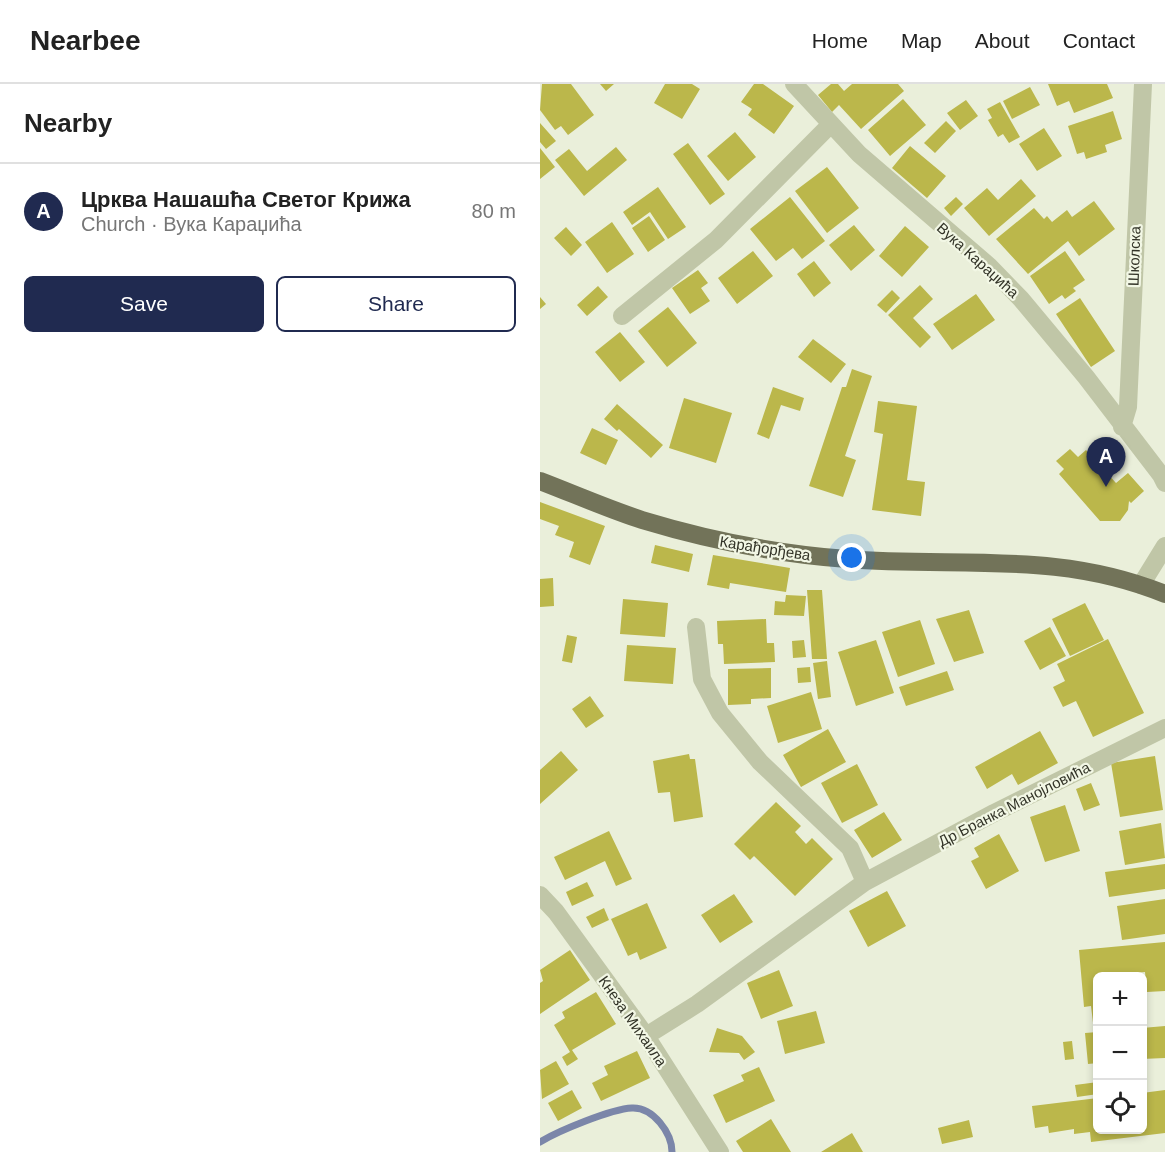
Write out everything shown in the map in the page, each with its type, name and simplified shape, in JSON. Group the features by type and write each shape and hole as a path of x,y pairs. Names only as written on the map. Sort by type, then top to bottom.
{"main road":[{"name":"Карађорђева","path":"540,481 641,519 711,539 848,559 1050,565 1141,585 1165,594"}],"street":[{"name":"Вука Караџића","path":"794,84 830,125 923,211 989,266 1021,299 1086,377 1122,427 1161,474 1165,483"},
{"name":"Школска","path":"1122,427 1128,407 1143,84"},
{"path":"622,316 716,240 830,125"},
{"path":"1141,585 1165,546"},
{"path":"696,627 702,679 715,706 760,762 850,848 865,882"},
{"name":"Др Бранка Манојловића","path":"646,1036 697,1004 865,882 994,813 1165,728"},
{"name":"Кнеза Михаила","path":"540,895 556,912 646,1036 717,1150"}],"building":[{"path":"542,84 571,84 594,115 568,135 561,126 555,130 540,110"},
{"path":"600,84 614,84 606,91"},
{"path":"665,84 692,84 700,89 682,119 654,103"},
{"path":"754,84 763,84 794,106 774,134 748,115 752,109 741,102"},
{"path":"831,84 838,84 844,91 852,84 898,84 904,91 861,129 839,105 832,112 818,95"},
{"path":"1048,84 1107,84 1113,98 1074,113 1069,101 1057,106"},
{"path":"1030,87 1040,105 1012,119 1003,101"},
{"path":"903,99 926,125 890,156 868,130"},
{"path":"966,100 978,116 960,130 947,113"},
{"path":"1000,102 1020,137 1009,143 1003,134 998,137 988,120 992,118 987,109"},
{"path":"1113,111 1122,139 1105,145 1107,152 1086,159 1084,152 1077,154 1068,126"},
{"path":"946,121 956,131 935,153 924,143"},
{"path":"540,123 556,141 546,149 540,142"},
{"path":"1044,128 1062,156 1037,171 1019,144"},
{"path":"735,132 756,157 728,181 707,156"},
{"path":"688,143 725,194 710,205 673,154"},
{"path":"910,146 946,176 927,198 892,168"},
{"path":"616,147 627,160 584,196 555,160 569,149 587,171"},
{"path":"540,148 555,167 540,179"},
{"path":"827,167 859,208 827,233 795,191"},
{"path":"1021,179 1036,196 989,236 964,208 987,188 998,200"},
{"path":"658,187 686,227 668,239 650,212 632,225 623,212"},
{"path":"790,197 825,241 802,259 793,248 776,261 750,229"},
{"path":"956,197 963,204 951,216 944,208"},
{"path":"1094,201 1115,229 1079,256 1068,241 1028,274 996,239 1034,208 1044,219 1047,216 1052,222 1067,210 1072,217"},
{"path":"649,216 665,240 648,252 632,228"},
{"path":"612,222 634,254 607,273 585,242"},
{"path":"854,225 875,250 851,271 829,245"},
{"path":"905,226 929,247 902,277 879,256"},
{"path":"566,227 582,245 571,256 554,238"},
{"path":"753,251 773,276 737,304 718,278"},
{"path":"1065,251 1085,280 1073,288 1076,291 1065,299 1062,295 1049,304 1030,276"},
{"path":"814,261 831,283 814,297 797,274"},
{"path":"698,270 708,283 701,288 710,301 690,314 672,288"},
{"path":"920,285 933,299 913,318 931,337 920,348 888,315"},
{"path":"598,286 608,297 587,316 577,305"},
{"path":"892,290 900,298 886,313 877,305"},
{"path":"976,294 995,320 952,350 933,324"},
{"path":"540,297 546,304 540,309"},
{"path":"1080,298 1115,351 1091,367 1056,314"},
{"path":"668,307 697,343 667,367 638,331"},
{"path":"620,332 645,362 620,382 595,352"},
{"path":"813,339 846,364 831,383 798,357"},
{"path":"852,369 872,376 845,456 856,460 843,497 809,486 842,387 846,387"},
{"path":"773,387 804,398 800,411 781,405 769,439 757,434"},
{"path":"684,398 732,413 716,463 669,448"},
{"path":"878,401 917,406 907,480 925,482 921,516 872,510 883,434 874,432"},
{"path":"617,404 663,445 651,458 619,429 617,431 604,419"},
{"path":"592,428 618,440 606,465 580,453"},
{"path":"1070,449 1078,457 1086,450 1116,483 1128,473 1144,491 1131,503 1129,501 1128,510 1120,521 1100,521 1059,474 1064,469 1056,461"},
{"path":"540,502 605,526 590,565 569,557 574,542 555,535 559,526 540,519"},
{"path":"655,545 693,554 689,572 651,563"},
{"path":"713,555 790,568 786,592 730,583 729,589 707,585"},
{"path":"553,578 554,606 540,607 540,579"},
{"path":"807,590 822,590 827,659 812,659"},
{"path":"786,595 806,596 804,616 774,615 775,601 785,602"},
{"path":"623,599 668,603 665,637 620,634"},
{"path":"1085,603 1104,640 1070,656 1052,619"},
{"path":"969,610 984,653 954,662 936,619"},
{"path":"766,619 767,643 774,643 775,662 724,664 723,644 718,644 717,621"},
{"path":"920,620 935,664 898,677 882,632"},
{"path":"1050,627 1066,656 1040,670 1024,641"},
{"path":"567,635 577,637 572,663 562,661"},
{"path":"1108,639 1144,713 1093,737 1076,701 1063,707 1053,687 1065,681 1057,664"},
{"path":"804,640 806,657 793,658 792,641"},
{"path":"876,640 894,693 856,706 838,652"},
{"path":"627,645 676,648 673,684 624,681"},
{"path":"827,661 831,697 818,699 813,663"},
{"path":"810,667 811,682 798,683 797,668"},
{"path":"771,668 771,698 751,699 751,704 728,705 728,669"},
{"path":"947,671 954,690 906,706 899,687"},
{"path":"811,692 822,729 778,743 767,706"},
{"path":"590,696 604,716 586,728 572,709"},
{"path":"828,729 846,762 801,787 783,755"},
{"path":"1040,731 1058,763 1018,785 1012,774 987,789 975,767"},
{"path":"561,751 578,770 540,804 540,770"},
{"path":"689,754 690,759 695,759 703,817 674,822 670,792 658,793 653,761"},
{"path":"1155,756 1163,810 1120,817 1111,763"},
{"path":"857,764 878,805 842,823 821,783"},
{"path":"1091,783 1100,805 1084,811 1076,789"},
{"path":"776,802 801,826 795,832 806,844 812,838 833,859 795,896 754,856 750,860 734,844"},
{"path":"1065,805 1080,851 1045,862 1030,817"},
{"path":"884,812 902,840 872,858 854,830"},
{"path":"1161,823 1165,858 1125,865 1119,831"},
{"path":"609,831 632,879 616,886 605,861 565,880 554,857"},
{"path":"999,834 1019,871 986,889 971,861 979,857 974,848"},
{"path":"1165,864 1165,889 1109,897 1105,872"},
{"path":"587,882 594,896 572,906 566,892"},
{"path":"887,891 906,926 868,947 849,911"},
{"path":"734,894 753,922 720,943 701,915"},
{"path":"1165,899 1165,934 1122,940 1117,906"},
{"path":"647,903 667,948 640,960 637,952 628,956 611,919"},
{"path":"604,908 609,920 592,928 586,917"},
{"path":"1165,942 1165,991 1147,992 1147,972 1093,972 1093,1023 1091,1006 1084,1007 1079,950"},
{"path":"570,950 590,980 540,1014 540,983 543,981 540,970"},
{"path":"779,970 793,1006 761,1019 747,983"},
{"path":"596,992 616,1024 572,1050 578,1059 567,1066 562,1057 570,1052 554,1025 565,1018 562,1012"},
{"path":"816,1011 825,1043 785,1054 777,1021"},
{"path":"1165,1026 1165,1058 1147,1059 1147,1028"},
{"path":"717,1028 742,1036 755,1052 744,1060 739,1053 709,1052"},
{"path":"1093,1032 1093,1064 1088,1064 1085,1033"},
{"path":"1072,1041 1074,1059 1065,1060 1063,1042"},
{"path":"637,1051 650,1078 601,1101 592,1083 608,1075 604,1066"},
{"path":"556,1061 569,1084 542,1099 540,1070"},
{"path":"759,1067 775,1101 726,1123 713,1095 744,1081 741,1075"},
{"path":"1093,1083 1093,1095 1077,1097 1075,1085"},
{"path":"572,1090 582,1108 558,1121 548,1103"},
{"path":"1165,1090 1165,1133 1091,1142 1090,1132 1074,1134 1074,1129 1049,1133 1048,1126 1035,1128 1032,1106 1093,1099 1093,1134 1147,1134 1147,1092"},
{"path":"771,1119 791,1152 743,1152 736,1141"},
{"path":"969,1120 973,1137 942,1144 938,1128"},
{"path":"852,1133 863,1152 821,1152"}],"waterway":[{"path":"540,1142 585,1121 632,1108 647,1112 660,1122 669,1137 672,1152"}],"place":[{"name":"Црква Нашашћа Светог Крижа","path":"1106,487"}]}
